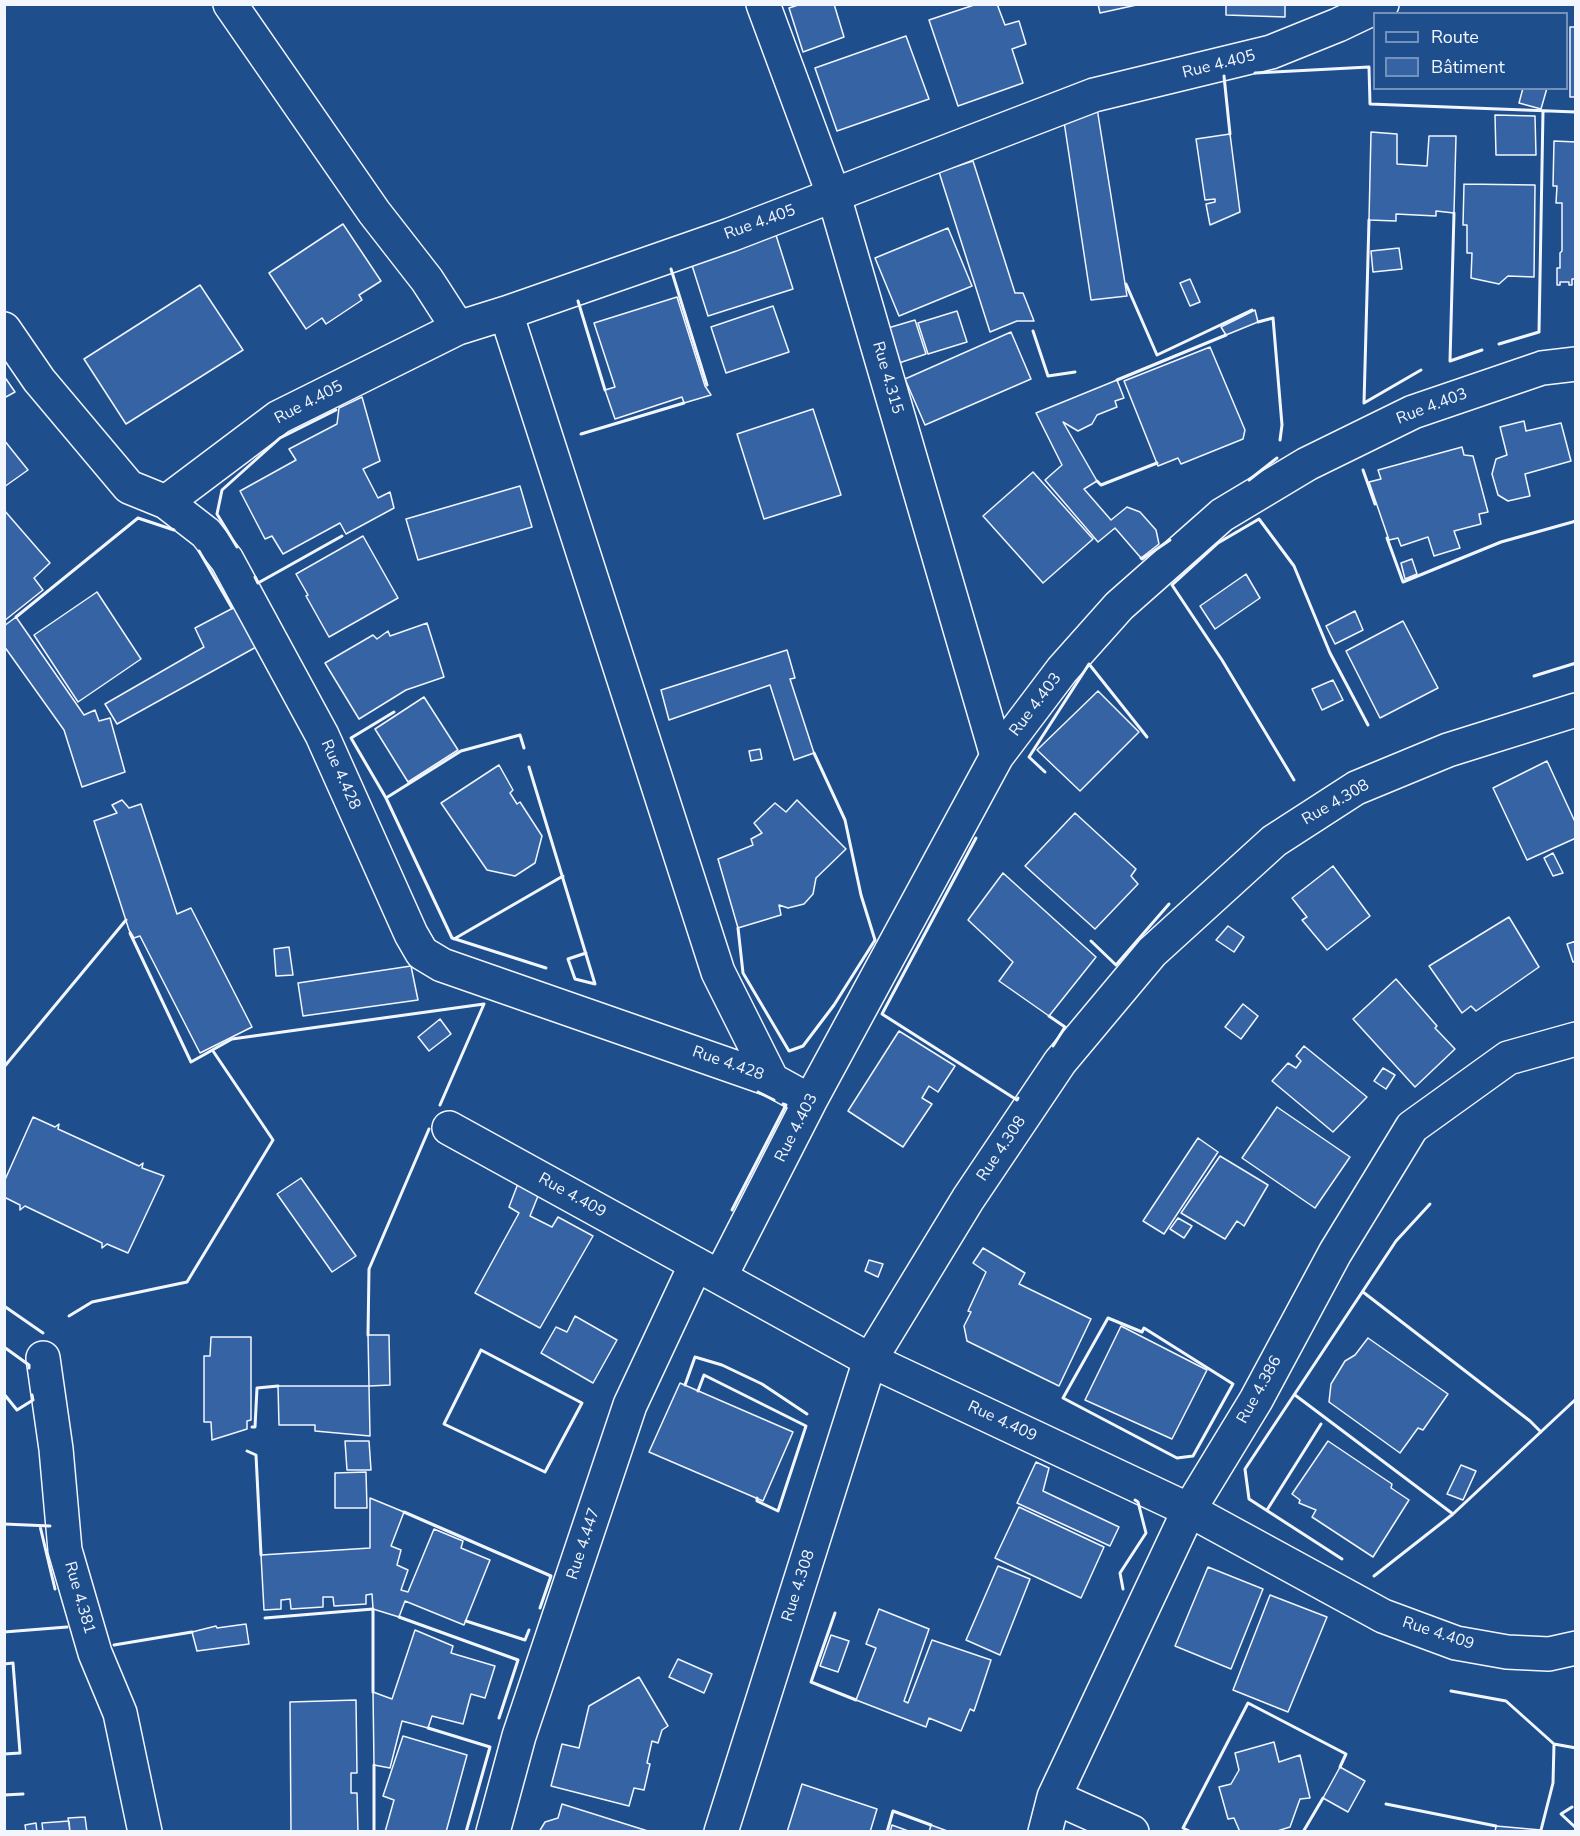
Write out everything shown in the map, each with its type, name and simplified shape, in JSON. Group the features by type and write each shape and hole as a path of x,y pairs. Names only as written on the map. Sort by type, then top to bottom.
{"street":[{"path":"230,4 374,212 427,280 458,328"},
{"name":"Rue 4.315","path":"763,4 834,196 997,756"},
{"name":"Rue 4.405","path":"166,502 279,417 458,328 730,235 1094,96 1271,52 1338,25 1382,4"},
{"path":"506,313 718,972 772,1080"},
{"name":"Rue 4.428","path":"4,330 39,380 129,487 166,502 206,533 227,560 322,735 411,934 422,953 442,965 772,1080 810,1101"},
{"name":"Rue 4.403","path":"708,1271 810,1101 997,756 1062,670 1119,606 1222,515 1307,464 1413,412 1542,368 1575,364"},
{"name":"Rue 4.308","path":"721,1832 870,1360 968,1198 1060,1062 1152,952 1274,841 1356,788 1448,750 1575,710"},
{"name":"Rue 4.386","path":"1045,1832 1054,1797 1190,1510 1256,1400 1335,1253 1412,1127 1508,1058 1575,1039"},
{"name":"Rue 4.409","path":"449,1128 870,1360 1190,1510 1383,1616 1456,1643 1507,1652 1549,1654 1575,1648"},
{"name":"Rue 4.447","path":"493,1832 519,1736 630,1405 708,1271"},
{"name":"Rue 4.381","path":"43,1358 56,1449 65,1550 95,1653 120,1713 145,1832"},
{"path":"1054,1797 1132,1832"}],"building":[{"path":"801,4 834,4 844,37 803,52 789,8"},
{"path":"977,4 997,4 1005,25 1019,21 1026,44 1012,49 1023,83 958,106 929,20"},
{"path":"1098,4 1141,4 1100,13"},
{"path":"1226,4 1285,4 1285,17 1226,15"},
{"path":"1570,27 1576,27 1576,97 1570,97"},
{"path":"906,36 929,99 837,131 815,68"},
{"path":"1522,90 1546,90 1541,109 1519,103"},
{"path":"1097,108 1127,296 1091,300 1063,115"},
{"path":"1495,115 1535,116 1536,155 1496,155"},
{"path":"1371,132 1397,134 1397,164 1427,166 1429,136 1456,136 1454,213 1436,211 1436,216 1396,214 1396,221 1369,220"},
{"path":"1230,134 1240,212 1210,225 1206,204 1215,202 1215,199 1205,200 1196,139"},
{"path":"1554,141 1576,142 1576,279 1572,279 1572,285 1569,285 1569,282 1560,282 1560,285 1557,285 1557,268 1560,268 1562,251 1562,203 1556,203 1557,186 1553,186"},
{"path":"973,161 1015,293 1023,293 1034,321 1017,321 990,332 939,172"},
{"path":"1464,184 1535,185 1534,277 1508,276 1499,284 1471,278 1472,253 1467,253 1467,225 1463,225"},
{"path":"343,224 381,281 359,295 362,300 326,324 322,318 306,329 269,273"},
{"path":"948,228 972,286 899,316 875,258"},
{"path":"775,232 793,289 708,316 690,259"},
{"path":"1399,248 1402,269 1373,272 1371,251"},
{"path":"1190,279 1200,302 1190,306 1180,283"},
{"path":"200,285 243,350 126,424 84,359"},
{"path":"677,297 705,386 711,395 684,403 682,397 615,419 605,390 615,387 594,323"},
{"path":"773,306 789,352 726,373 711,327"},
{"path":"1255,310 1258,322 1226,335 1221,327"},
{"path":"957,311 967,342 928,354 918,323"},
{"path":"915,320 926,354 899,363 888,328"},
{"path":"1011,332 1031,379 925,425 905,379"},
{"path":"1210,347 1245,430 1243,439 1181,464 1178,458 1158,466 1124,381"},
{"path":"4,376 15,392 4,398"},
{"path":"1117,380 1124,398 1115,401 1117,407 1097,415 1092,424 1078,431 1063,422 1097,481 1084,489 1111,520 1127,507 1140,512 1156,530 1159,544 1141,558 1115,528 1098,542 1045,480 1062,465 1036,413"},
{"path":"362,397 380,461 363,469 378,498 390,492 394,508 346,534 340,523 283,554 272,536 265,539 240,491 296,460 289,449 337,424 339,408"},
{"path":"813,409 841,495 764,519 737,434"},
{"path":"1524,421 1526,431 1561,423 1571,461 1525,474 1530,496 1508,501 1498,495 1492,474 1496,459 1507,455 1500,427"},
{"path":"4,440 28,470 4,487"},
{"path":"1462,447 1464,455 1473,456 1488,512 1479,514 1481,524 1454,531 1460,548 1434,556 1428,537 1401,546 1398,538 1389,540 1369,482 1381,479 1378,470"},
{"path":"1033,472 1093,539 1043,583 983,516"},
{"path":"520,486 532,527 418,560 406,519"},
{"path":"4,510 50,563 34,578 43,590 4,621"},
{"path":"363,536 398,598 329,637 296,574"},
{"path":"1412,559 1417,574 1405,579 1401,563"},
{"path":"1246,574 1260,598 1215,629 1200,606"},
{"path":"97,592 141,659 78,702 34,635"},
{"path":"235,607 258,646 117,724 105,704 204,647 195,628"},
{"path":"1355,611 1363,630 1335,644 1326,626"},
{"path":"16,617 84,715 95,710 99,721 110,718 125,772 82,787 64,730 4,646 4,626"},
{"path":"1403,621 1438,688 1380,718 1346,651"},
{"path":"427,623 444,677 406,690 359,719 325,663 373,635 377,639 388,631 390,636"},
{"path":"787,650 795,678 790,679 814,753 794,760 770,685 669,720 661,690"},
{"path":"1333,680 1343,700 1322,710 1312,689"},
{"path":"1098,691 1139,732 1080,791 1037,750"},
{"path":"424,697 458,750 408,782 375,729"},
{"path":"760,749 762,759 751,761 749,751"},
{"path":"1547,761 1576,824 1576,838 1527,860 1493,788"},
{"path":"499,765 513,790 510,793 517,804 520,802 542,836 535,863 515,876 487,870 441,803"},
{"path":"122,800 129,808 141,804 177,914 191,908 252,1027 200,1053 140,936 134,938 129,930 94,821 117,813 112,805"},
{"path":"797,800 846,849 816,878 813,894 804,904 788,908 779,905 781,915 738,928 718,859 753,845 751,839 762,833 754,823 775,803 786,812"},
{"path":"1075,813 1136,869 1131,876 1138,884 1095,929 1025,866"},
{"path":"1553,853 1563,873 1553,876 1544,858"},
{"path":"1333,866 1370,916 1327,950 1302,920 1307,917 1292,898"},
{"path":"1003,873 1096,957 1049,1016 999,981 1013,962 968,920"},
{"path":"1509,917 1539,967 1476,1011 1471,1006 1462,1013 1429,966"},
{"path":"1228,926 1244,937 1234,952 1216,940"},
{"path":"1576,941 1576,961 1573,962 1567,944"},
{"path":"289,947 293,975 276,976 274,949"},
{"path":"411,966 418,1000 303,1016 298,983"},
{"path":"1396,979 1455,1049 1415,1087 1353,1019"},
{"path":"1243,1004 1258,1016 1241,1039 1225,1027"},
{"path":"440,1019 451,1034 429,1051 418,1037"},
{"path":"899,1031 955,1066 938,1092 929,1086 922,1098 932,1104 903,1147 848,1111"},
{"path":"1304,1046 1367,1097 1333,1132 1272,1081 1288,1063 1296,1068 1301,1061 1296,1056"},
{"path":"1383,1068 1395,1075 1386,1089 1374,1081"},
{"path":"1277,1107 1350,1157 1315,1208 1242,1158"},
{"path":"33,1117 55,1127 59,1124 58,1129 139,1166 143,1163 142,1168 164,1176 128,1253 107,1244 102,1248 102,1243 25,1206 20,1210 20,1205 4,1197 4,1182"},
{"path":"1198,1138 1218,1152 1164,1234 1143,1221"},
{"path":"1220,1156 1268,1185 1244,1226 1237,1221 1225,1239 1181,1213"},
{"path":"301,1178 356,1256 332,1272 277,1194"},
{"path":"519,1181 540,1191 530,1216 552,1227 558,1217 593,1236 540,1328 475,1293 519,1213 509,1207"},
{"path":"1178,1218 1192,1226 1184,1238 1170,1229"},
{"path":"983,1248 1025,1273 1019,1284 1091,1319 1059,1386 967,1341 964,1326 971,1312 968,1311 986,1272 973,1263"},
{"path":"869,1260 883,1264 878,1277 865,1271"},
{"path":"575,1316 617,1340 593,1383 541,1353 556,1327 567,1332"},
{"path":"1121,1326 1207,1370 1172,1439 1085,1400"},
{"path":"368,1335 389,1335 390,1385 369,1386"},
{"path":"211,1337 251,1337 251,1420 247,1421 247,1429 212,1440 211,1422 204,1422 204,1356 210,1356"},
{"path":"1368,1338 1448,1394 1423,1430 1418,1428 1400,1453 1329,1402 1331,1384 1345,1361 1355,1355"},
{"path":"680,1383 793,1432 763,1501 649,1452"},
{"path":"278,1386 369,1386 370,1436 315,1431 315,1425 279,1425"},
{"path":"345,1441 369,1441 371,1470 347,1470"},
{"path":"1328,1441 1392,1484 1391,1488 1409,1500 1373,1557 1312,1517 1316,1510 1299,1503 1300,1500 1292,1494"},
{"path":"1036,1462 1049,1468 1043,1491 1119,1527 1110,1546 1017,1503"},
{"path":"1461,1465 1476,1471 1463,1500 1447,1494"},
{"path":"366,1472 367,1508 335,1508 335,1473"},
{"path":"370,1498 404,1512 391,1546 401,1550 397,1565 408,1570 401,1590 408,1592 434,1529 463,1541 461,1548 490,1560 464,1625 405,1601 399,1617 373,1609 372,1594 366,1595 366,1604 334,1606 333,1597 323,1597 323,1607 291,1609 290,1599 281,1600 281,1609 264,1610 261,1555 370,1548"},
{"path":"1019,1507 1104,1547 1081,1598 995,1558"},
{"path":"998,1566 1030,1579 1000,1655 966,1640"},
{"path":"1208,1567 1263,1589 1231,1669 1175,1646"},
{"path":"1270,1595 1327,1617 1288,1712 1233,1690"},
{"path":"879,1609 929,1629 904,1701 908,1703 932,1640 991,1660 974,1711 970,1709 961,1731 929,1718 926,1727 856,1700 876,1648 866,1644"},
{"path":"246,1624 249,1644 197,1651 192,1632 216,1626 217,1628"},
{"path":"415,1630 453,1646 451,1653 495,1666 485,1698 471,1694 463,1724 432,1716 428,1728 402,1721 390,1768 374,1765 373,1692 392,1699"},
{"path":"831,1635 849,1641 838,1672 820,1666"},
{"path":"678,1659 712,1674 704,1693 669,1677"},
{"path":"639,1677 668,1726 662,1730 658,1743 652,1741 644,1790 634,1788 629,1806 551,1786 562,1744 579,1748 589,1706"},
{"path":"356,1700 357,1773 351,1773 351,1793 357,1793 358,1832 291,1832 290,1702"},
{"path":"403,1736 467,1755 446,1832 385,1832 394,1800 383,1796"},
{"path":"1274,1742 1279,1762 1300,1755 1310,1798 1300,1799 1290,1827 1274,1832 1240,1832 1234,1818 1228,1819 1219,1787 1231,1784 1239,1770 1235,1753"},
{"path":"1340,1767 1365,1781 1348,1812 1323,1798"},
{"path":"802,1784 877,1809 870,1832 787,1832"},
{"path":"562,1804 651,1832 539,1832 545,1822 558,1818"},
{"path":"85,1817 87,1832 70,1832 68,1818"},
{"path":"69,1821 70,1832 43,1832 42,1823"},
{"path":"36,1823 37,1832 26,1832 25,1825"},
{"path":"892,1825 911,1832 890,1832"},
{"path":"931,1825 950,1832 929,1832"},
{"path":"1496,1826 1541,1830 1541,1832 1495,1832"}],"wall":[{"path":"1255,73 1369,67 1370,104 1576,112"},
{"path":"1224,76 1230,134"},
{"path":"1499,344 1539,332 1543,111"},
{"path":"1454,213 1450,361 1482,350"},
{"path":"1369,220 1364,403 1421,370"},
{"path":"671,269 707,385"},
{"path":"1126,284 1157,355 1252,310"},
{"path":"578,301 605,390"},
{"path":"1258,322 1273,318 1282,425 1280,440"},
{"path":"1033,331 1048,376 1075,372"},
{"path":"1117,380 1226,335"},
{"path":"581,434 684,403"},
{"path":"237,547 217,514 222,490 280,438 336,410"},
{"path":"1249,480 1277,458"},
{"path":"1097,481 1101,485 1157,463"},
{"path":"1363,470 1375,504"},
{"path":"16,617 138,518 174,530"},
{"path":"1294,780 1222,660 1172,585 1218,543 1259,519 1294,566 1330,653 1368,725"},
{"path":"1387,538 1403,582 1501,542 1576,521"},
{"path":"255,577 258,583 342,536"},
{"path":"1141,558 1170,540"},
{"path":"199,551 232,608"},
{"path":"1534,676 1576,663"},
{"path":"1045,772 1029,757 1089,664 1147,737"},
{"path":"386,798 351,738 394,712"},
{"path":"524,748 520,735 461,751 386,798 452,938 546,968"},
{"path":"738,928 743,973 789,1051 803,1046 834,1005 875,940 861,895 845,820 814,753"},
{"path":"529,767 595,984 575,979 568,959 586,953"},
{"path":"976,838 882,1014 1017,1100 1018,1098"},
{"path":"454,939 563,876"},
{"path":"1091,941 1116,965 1169,904"},
{"path":"4,1067 126,920"},
{"path":"130,933 191,1062 232,1039 484,1004 440,1105"},
{"path":"1049,1016 1065,1027 1053,1046"},
{"path":"69,1316 92,1302 187,1282 273,1140 213,1051"},
{"path":"758,1092 774,1100"},
{"path":"732,1210 786,1105 783,1104"},
{"path":"368,1335 369,1269 429,1129"},
{"path":"1342,1559 1249,1499 1245,1469 1396,1241 1430,1204"},
{"path":"1363,1292 1530,1421 1541,1432"},
{"path":"4,1306 43,1333"},
{"path":"1108,1318 1142,1332 1144,1328 1233,1384 1193,1456 1177,1458 1063,1398 1108,1318"},
{"path":"4,1347 29,1365 29,1368"},
{"path":"481,1350 582,1403 545,1472 444,1424 481,1350"},
{"path":"685,1385 695,1357 722,1365 762,1384 807,1414"},
{"path":"698,1391 704,1375 806,1426 778,1511 757,1501 757,1498"},
{"path":"252,1427 255,1427 257,1388 278,1386"},
{"path":"4,1394 17,1410 33,1400 32,1395"},
{"path":"1295,1395 1453,1514"},
{"path":"1374,1576 1453,1514 1576,1399"},
{"path":"1267,1510 1321,1424"},
{"path":"247,1451 256,1455 261,1555"},
{"path":"1123,1589 1120,1573 1146,1533 1138,1502 1135,1500"},
{"path":"404,1512 551,1576 540,1608"},
{"path":"4,1524 50,1526"},
{"path":"40,1526 55,1589"},
{"path":"265,1618 373,1609 373,1692"},
{"path":"835,1613 811,1682 856,1700"},
{"path":"399,1617 518,1660 499,1718"},
{"path":"466,1621 525,1640 529,1630"},
{"path":"4,1632 67,1627"},
{"path":"114,1645 192,1632"},
{"path":"4,1664 13,1663 20,1753 4,1754"},
{"path":"1451,1691 1506,1701 1554,1744 1576,1748"},
{"path":"1191,1832 1183,1828 1248,1703 1346,1754 1340,1767"},
{"path":"428,1728 490,1747 466,1832"},
{"path":"1541,1830 1553,1783 1554,1744"},
{"path":"374,1765 374,1832"},
{"path":"4,1795 23,1794"},
{"path":"1303,1832 1323,1798"},
{"path":"1386,1804 1496,1826"},
{"path":"1572,1807 1561,1814 1576,1828"},
{"path":"887,1832 893,1811 931,1825"}]}
